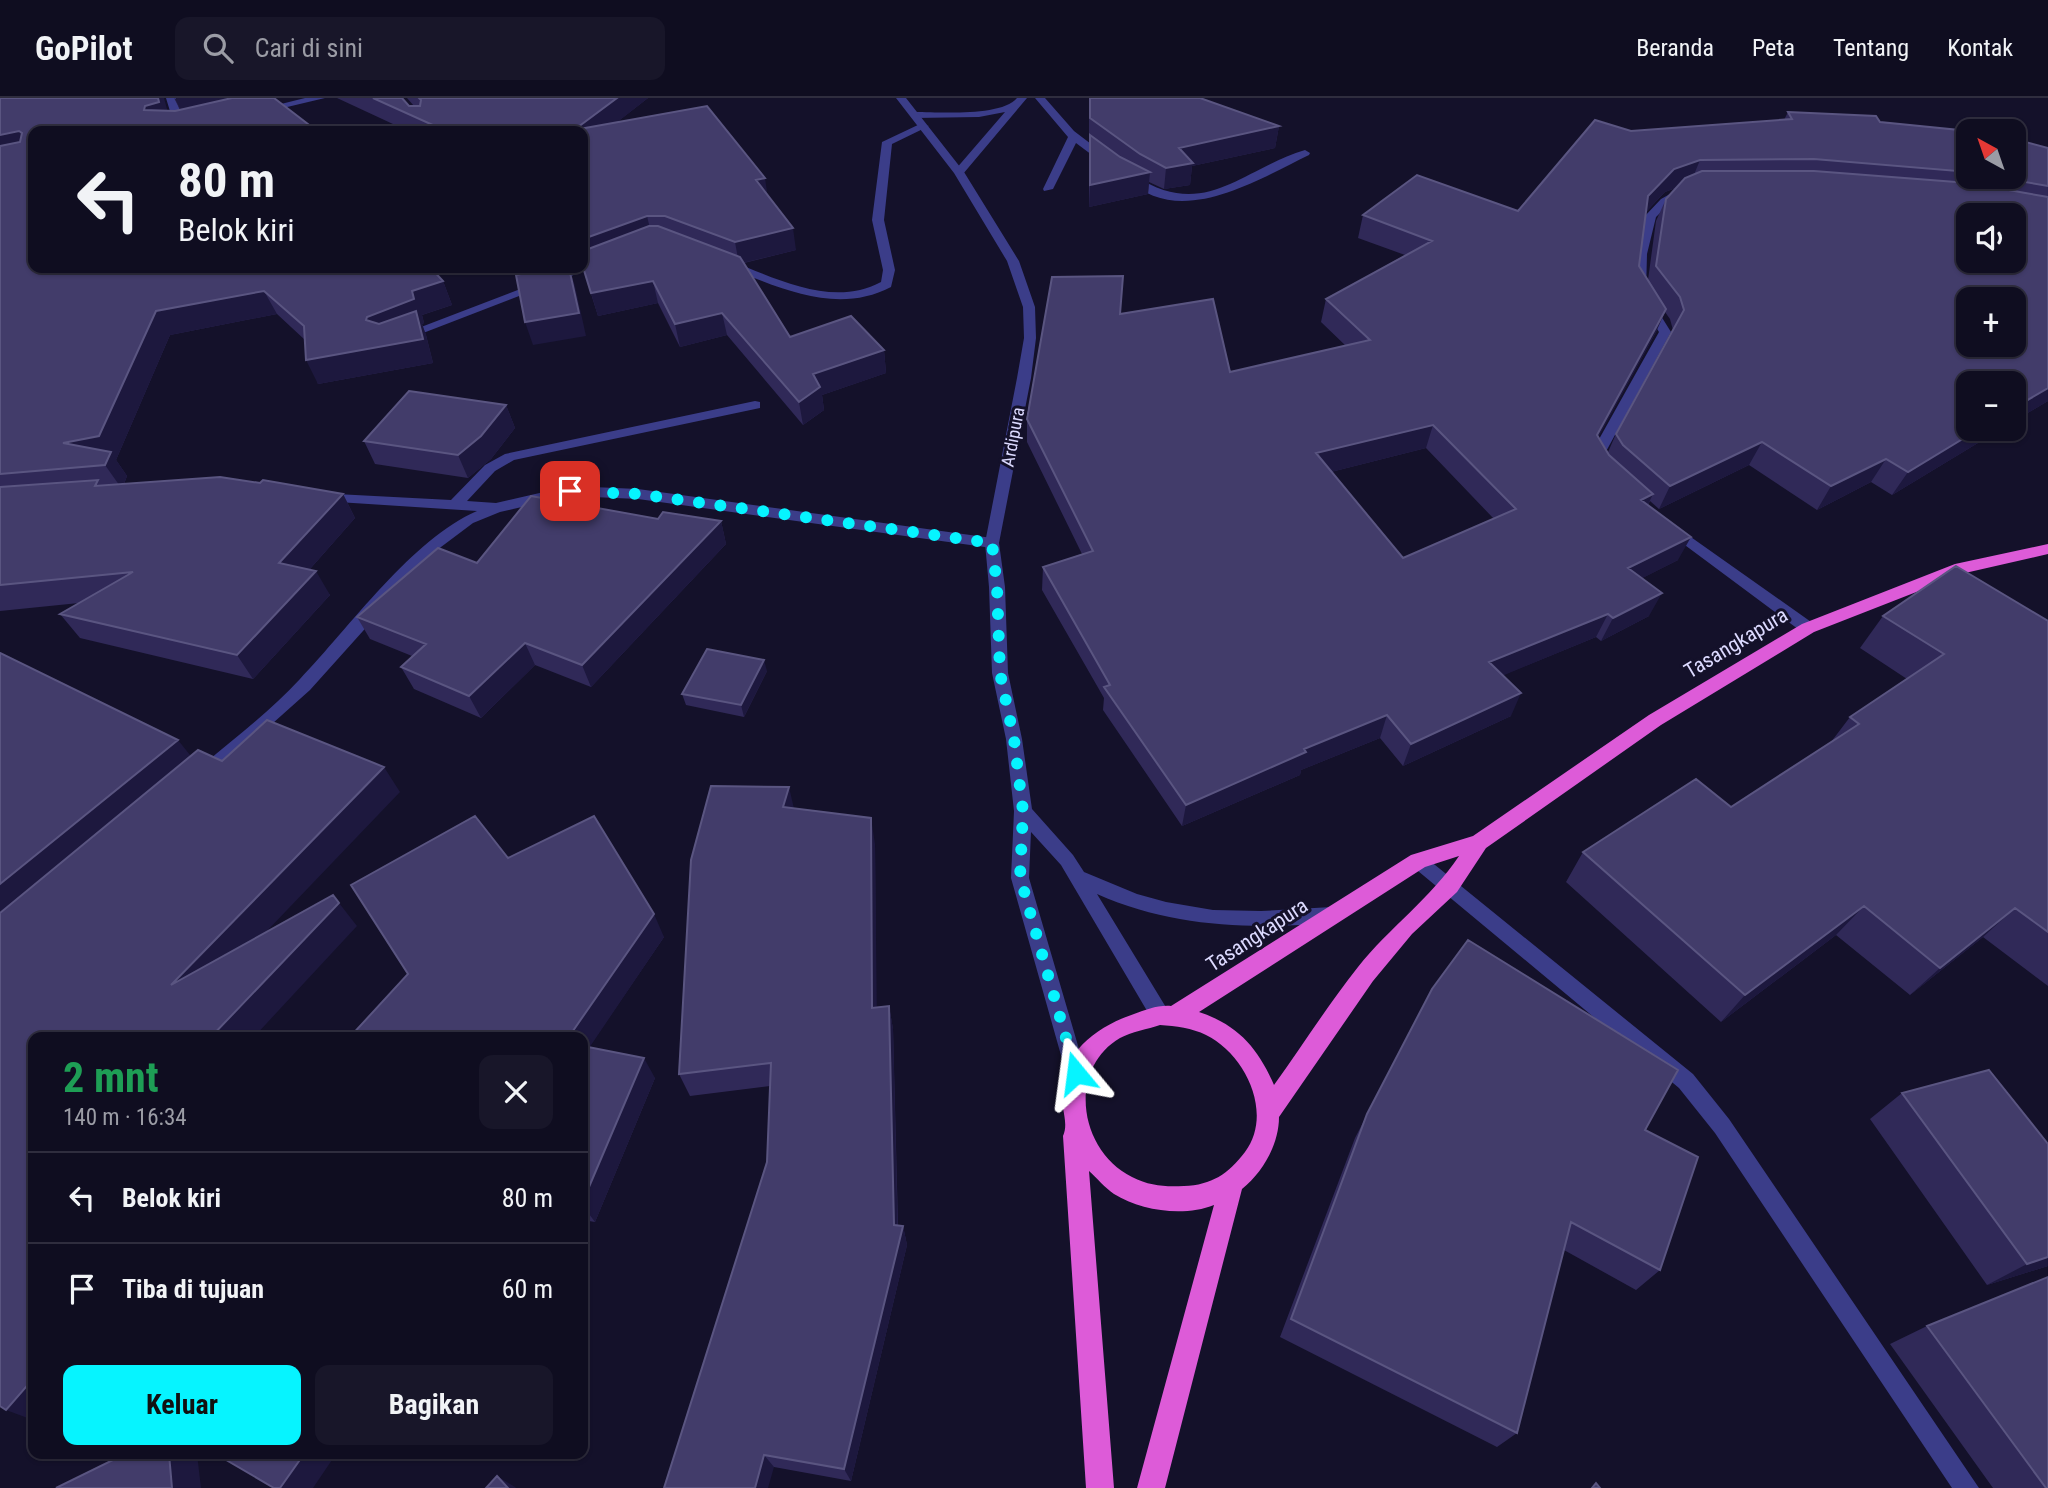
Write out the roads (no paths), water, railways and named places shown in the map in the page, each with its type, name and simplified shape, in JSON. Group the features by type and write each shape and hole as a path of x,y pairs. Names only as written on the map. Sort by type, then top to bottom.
{"highway":[{"name":"Tasangkapura","path":"1167,1016 1418,861 1479,842 1655,720 1808,628 1961,568 2048,549"},
{"name":"Tasangkapura","path":"1269,1111 1365,974 1405,928 1450,886 1479,842"},
{"path":"1074,1127 1088,1155 1110,1178 1139,1193 1172,1200 1204,1197 1232,1183 1253,1163 1265,1138 1269,1111 1263,1083 1250,1057 1228,1037 1202,1023 1167,1016 1133,1019 1108,1031 1090,1050 1076,1073 1072,1100 1100,1488"},
{"path":"1151,1488 1232,1183"}],"street":[{"path":"171,98 177,126"},
{"path":"244,114 320,98"},
{"name":"Ardipura","path":"901,98 959,172 1013,261 1029,307 1030,338 1024,378 992,543 997,587 1000,673 1014,739 1023,811 1020,877 1076,1073"},
{"path":"959,172 1022,98"},
{"path":"1040,98 1052,117 1073,138 1158,194 1194,197 1215,193 1305,153"},
{"path":"714,259 791,287 829,295 860,296 877,292 887,284 889,270 878,220 887,142 920,121 1013,107"},
{"path":"1048,189 1073,138"},
{"path":"1604,473 1596,457 1665,332 1662,321 1647,305 1639,289 1648,219 1670,196 1691,188"},
{"path":"588,267 615,257"},
{"path":"385,343 572,273"},
{"path":"456,503 490,468 510,457 755,405"},
{"path":"187,789 304,686 428,549 468,520 496,508 570,491 638,494 992,543"},
{"path":"312,495 456,503 496,508"},
{"path":"1659,519 1808,628"},
{"path":"1023,811 1067,860 1167,1016"},
{"path":"1418,861 1686,1081 1722,1126 1967,1488"},
{"path":"1077,877 1142,904 1200,918 1286,919 1332,915"}]}
